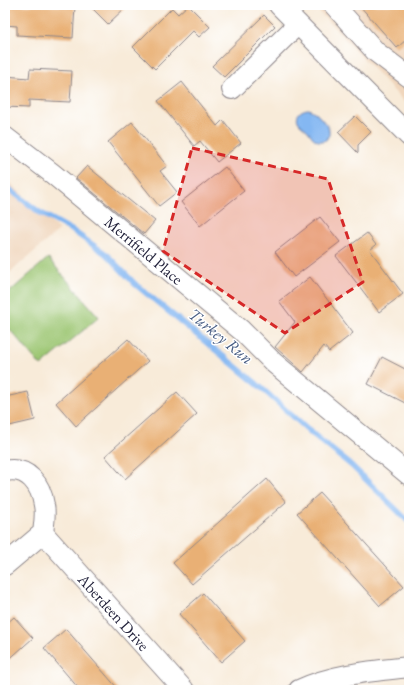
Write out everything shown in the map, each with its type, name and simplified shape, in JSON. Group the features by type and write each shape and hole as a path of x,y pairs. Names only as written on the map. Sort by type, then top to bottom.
{"street":[{"path":"279,5 409,136"},
{"path":"334,5 376,52 409,77"},
{"path":"232,89 298,24"},
{"name":"Merrifield Place","path":"5,137 53,174 241,330 274,363 409,475"},
{"path":"5,471 21,471 31,476 37,484 44,505 45,517 43,533 5,565"},
{"name":"Aberdeen Drive","path":"43,533 184,690"},
{"path":"299,690 310,684 330,679 409,667"}],"highlighted area":[{"path":"192,148 328,179 363,282 285,333 163,251"}],"shaded area":[{"path":"313,5 409,5 409,107"},
{"path":"5,178 59,230 5,277"}],"green space":[{"path":"48,258 99,317 41,366 5,324 5,296"}],"water":[{"path":"309,109 316,113 327,125 329,135 326,140 317,141 298,121 297,118 299,114 303,110"}],"building":[{"path":"5,5 75,6 73,38 17,35 17,26 5,25"},
{"path":"89,5 128,5 108,24"},
{"path":"188,5 210,27 199,37 193,31 155,69 133,47 172,8 178,14"},
{"path":"359,5 409,5 409,37 397,48"},
{"path":"264,15 275,26 224,77 212,66"},
{"path":"30,69 72,71 70,102 29,100 29,108 5,107 5,76 29,78"},
{"path":"182,82 217,126 223,120 241,143 217,162 200,141 194,146 158,101"},
{"path":"355,116 371,132 358,145 358,153 338,132"},
{"path":"132,122 167,166 160,171 177,192 159,206 108,142"},
{"path":"87,166 155,221 144,234 76,178"},
{"path":"225,167 244,191 200,226 181,202"},
{"path":"320,217 340,242 294,277 275,252"},
{"path":"367,233 376,245 370,250 403,294 379,312 336,256"},
{"path":"310,277 353,333 329,352 324,346 303,372 275,347 295,322 279,301"},
{"path":"128,339 148,361 76,426 56,403"},
{"path":"382,357 409,371 409,405 368,384"},
{"path":"28,392 35,420 5,427 5,397"},
{"path":"177,392 197,414 125,479 105,456"},
{"path":"267,479 286,502 192,584 173,563"},
{"path":"320,493 404,586 380,606 297,513"},
{"path":"203,593 245,641 221,662 179,614"},
{"path":"14,617 33,638 5,663 5,625"},
{"path":"66,629 119,690 80,690 44,648"}],"waterway":[{"name":"Turkey Run","path":"5,186 39,212 73,231 106,254 135,284 257,384 308,430 352,466 409,522"}]}
